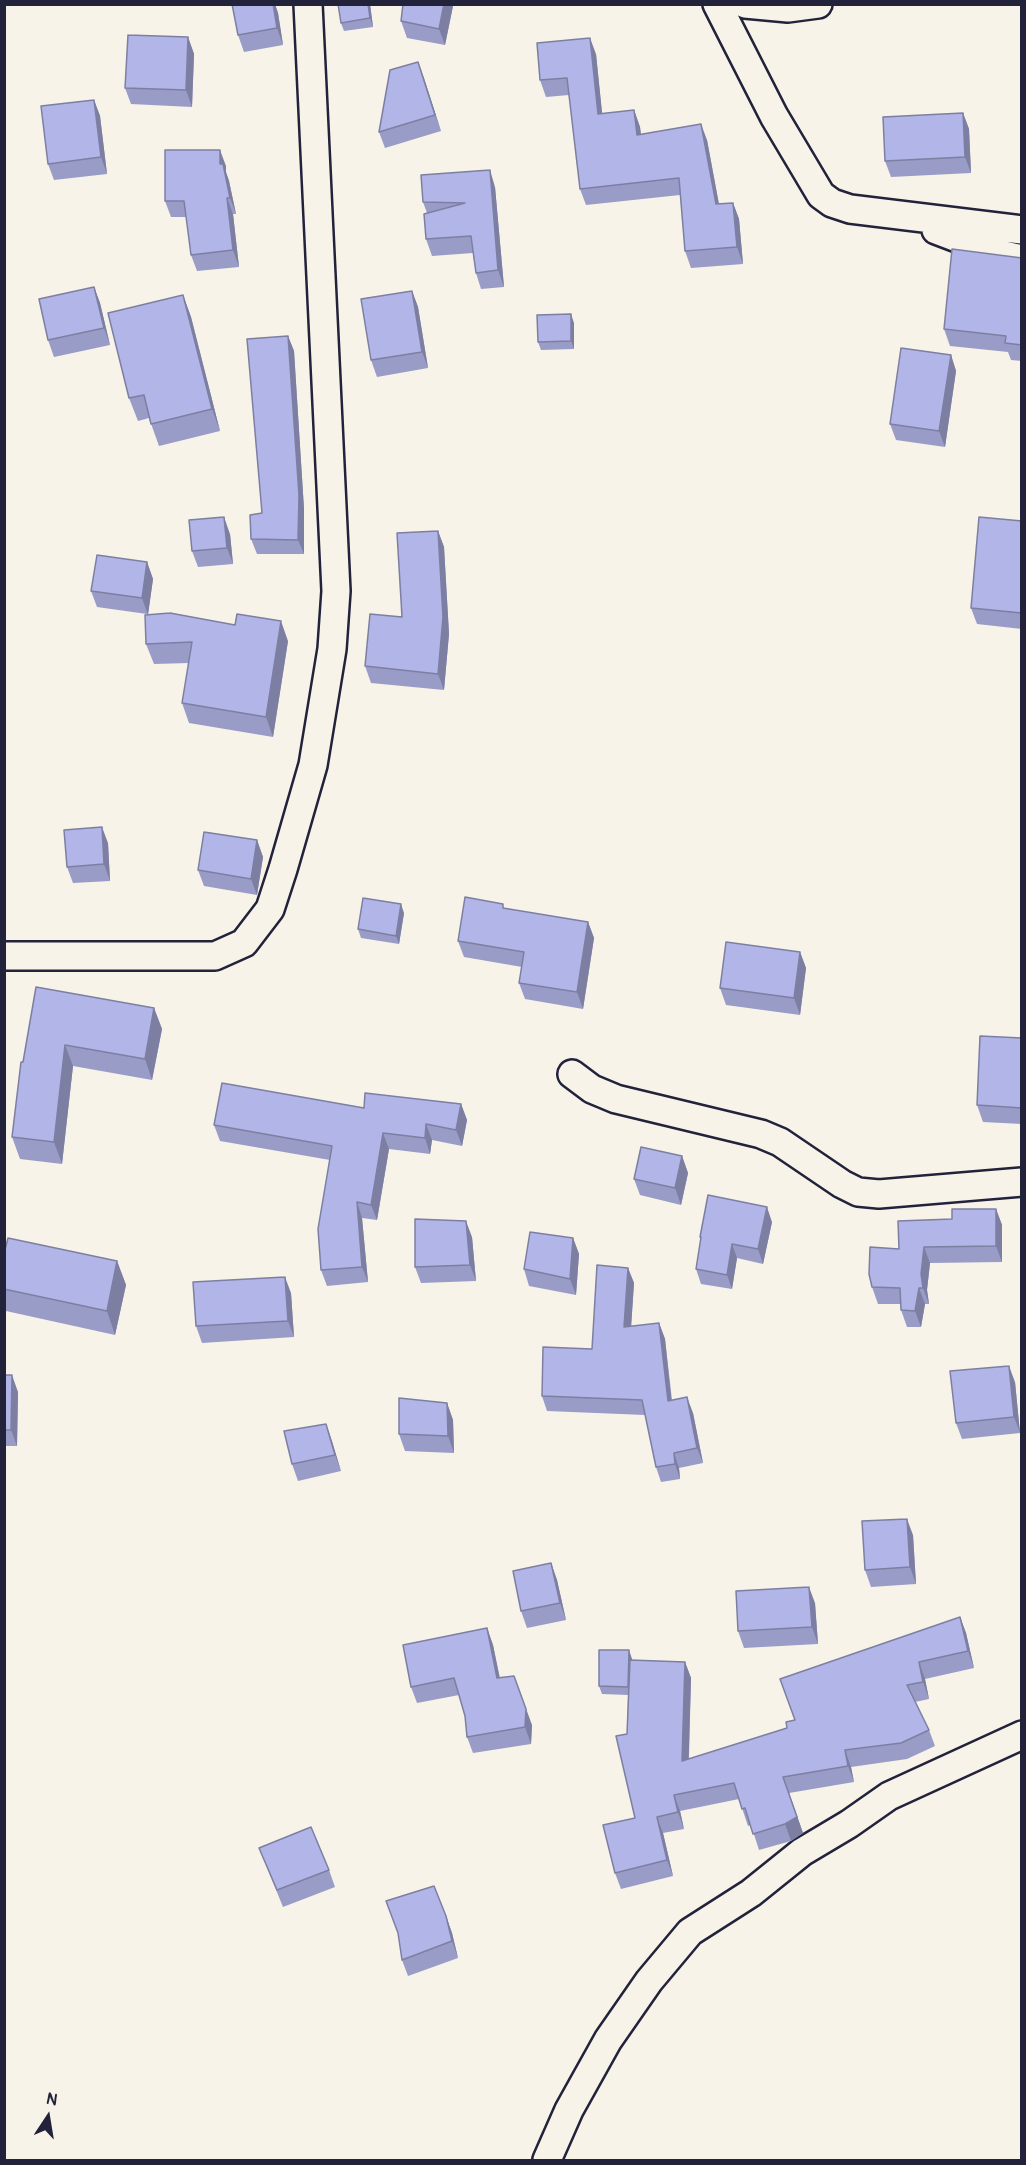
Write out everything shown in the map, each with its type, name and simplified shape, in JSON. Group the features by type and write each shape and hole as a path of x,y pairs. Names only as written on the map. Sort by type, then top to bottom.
{"street":[{"path":"4,956 216,956 244,943 270,909 312,765 332,649 336,591 308,4"},
{"path":"717,4 774,116 821,195 832,203 850,209 1022,230"},
{"path":"745,4 788,8 818,4"},
{"path":"898,216 999,254 1022,259"},
{"path":"572,1074 592,1089 616,1099 762,1134 780,1142 842,1184 858,1192 879,1194 1022,1182"},
{"path":"547,2160 569,2110 608,2040 649,1981 690,1932 751,1893 802,1852 849,1824 889,1796 1022,1735"}],"building":[{"path":"232,4 273,4 277,28 238,35"},
{"path":"338,4 368,4 370,18 341,23"},
{"path":"403,4 444,4 439,29 401,21"},
{"path":"128,35 188,37 186,90 125,88"},
{"path":"590,38 598,114 634,110 637,135 701,124 716,204 733,203 737,247 685,251 679,178 580,189 567,78 540,80 537,43"},
{"path":"418,62 435,115 379,132 390,70"},
{"path":"94,100 101,157 48,164 41,106"},
{"path":"963,113 965,157 885,161 883,117"},
{"path":"165,150 220,150 220,164 223,164 230,198 227,198 233,250 191,255 184,201 165,201"},
{"path":"490,170 498,270 476,273 471,236 426,239 424,214 465,203 423,202 421,175"},
{"path":"952,249 1022,258 1022,345 1005,343 1006,336 944,329"},
{"path":"94,287 104,328 48,340 39,299"},
{"path":"412,291 422,352 371,360 361,299"},
{"path":"183,295 212,409 151,424 144,395 129,398 108,313"},
{"path":"571,314 571,341 538,342 537,315"},
{"path":"288,336 299,495 298,540 251,539 250,515 262,513 247,339"},
{"path":"901,348 951,355 939,431 890,424"},
{"path":"224,517 227,548 192,551 189,520"},
{"path":"979,517 1022,521 1022,613 971,608"},
{"path":"438,531 443,617 438,674 365,666 370,614 402,617 397,533"},
{"path":"97,555 147,562 142,598 91,591"},
{"path":"170,613 235,625 237,614 281,621 266,717 182,703 192,642 146,644 145,615"},
{"path":"102,827 104,864 67,867 64,830"},
{"path":"204,832 257,840 251,879 198,870"},
{"path":"465,897 503,904 503,908 588,922 577,992 519,983 524,952 458,941"},
{"path":"363,898 401,904 396,936 358,929"},
{"path":"726,942 800,952 794,998 720,988"},
{"path":"36,987 154,1008 145,1059 65,1045 54,1142 12,1137 21,1062 23,1062"},
{"path":"980,1036 1022,1038 1022,1108 977,1105"},
{"path":"222,1083 364,1108 365,1093 461,1104 456,1130 426,1124 425,1138 383,1133 371,1205 357,1202 362,1267 321,1270 318,1229 332,1146 214,1125"},
{"path":"641,1147 682,1156 675,1188 634,1179"},
{"path":"708,1195 767,1207 758,1249 732,1244 727,1275 696,1269"},
{"path":"952,1209 996,1209 996,1246 924,1247 921,1274 923,1288 919,1288 915,1311 901,1310 900,1288 872,1287 869,1274 870,1247 899,1249 898,1221 952,1219"},
{"path":"415,1219 466,1221 470,1265 415,1267"},
{"path":"530,1232 573,1238 570,1279 524,1269"},
{"path":"8,1238 117,1261 107,1311 4,1289 4,1254"},
{"path":"597,1265 628,1268 624,1327 659,1323 668,1401 687,1397 697,1448 674,1453 675,1464 656,1467 642,1400 542,1396 543,1347 592,1349"},
{"path":"285,1277 288,1321 196,1326 193,1282"},
{"path":"1009,1366 1014,1417 956,1423 950,1371"},
{"path":"4,1375 12,1375 11,1430 4,1430"},
{"path":"399,1398 447,1403 448,1436 399,1434"},
{"path":"326,1424 335,1455 292,1464 284,1431"},
{"path":"907,1519 910,1567 865,1570 862,1521"},
{"path":"551,1563 560,1603 521,1611 513,1571"},
{"path":"809,1587 812,1627 738,1631 736,1591"},
{"path":"960,1617 968,1651 919,1662 923,1682 907,1685 929,1730 901,1743 845,1750 848,1766 783,1777 797,1817 785,1824 753,1834 734,1783 674,1795 678,1812 657,1817 667,1860 615,1873 603,1825 635,1818 616,1736 627,1734 630,1660 685,1662 682,1761 787,1728 786,1722 795,1720 780,1679"},
{"path":"487,1628 497,1678 514,1676 526,1709 525,1727 467,1737 465,1716 454,1678 411,1687 403,1645"},
{"path":"599,1650 629,1650 628,1687 599,1686"},
{"path":"311,1827 329,1870 277,1890 259,1848"},
{"path":"434,1886 446,1916 452,1941 402,1960 398,1933 386,1901"}]}
